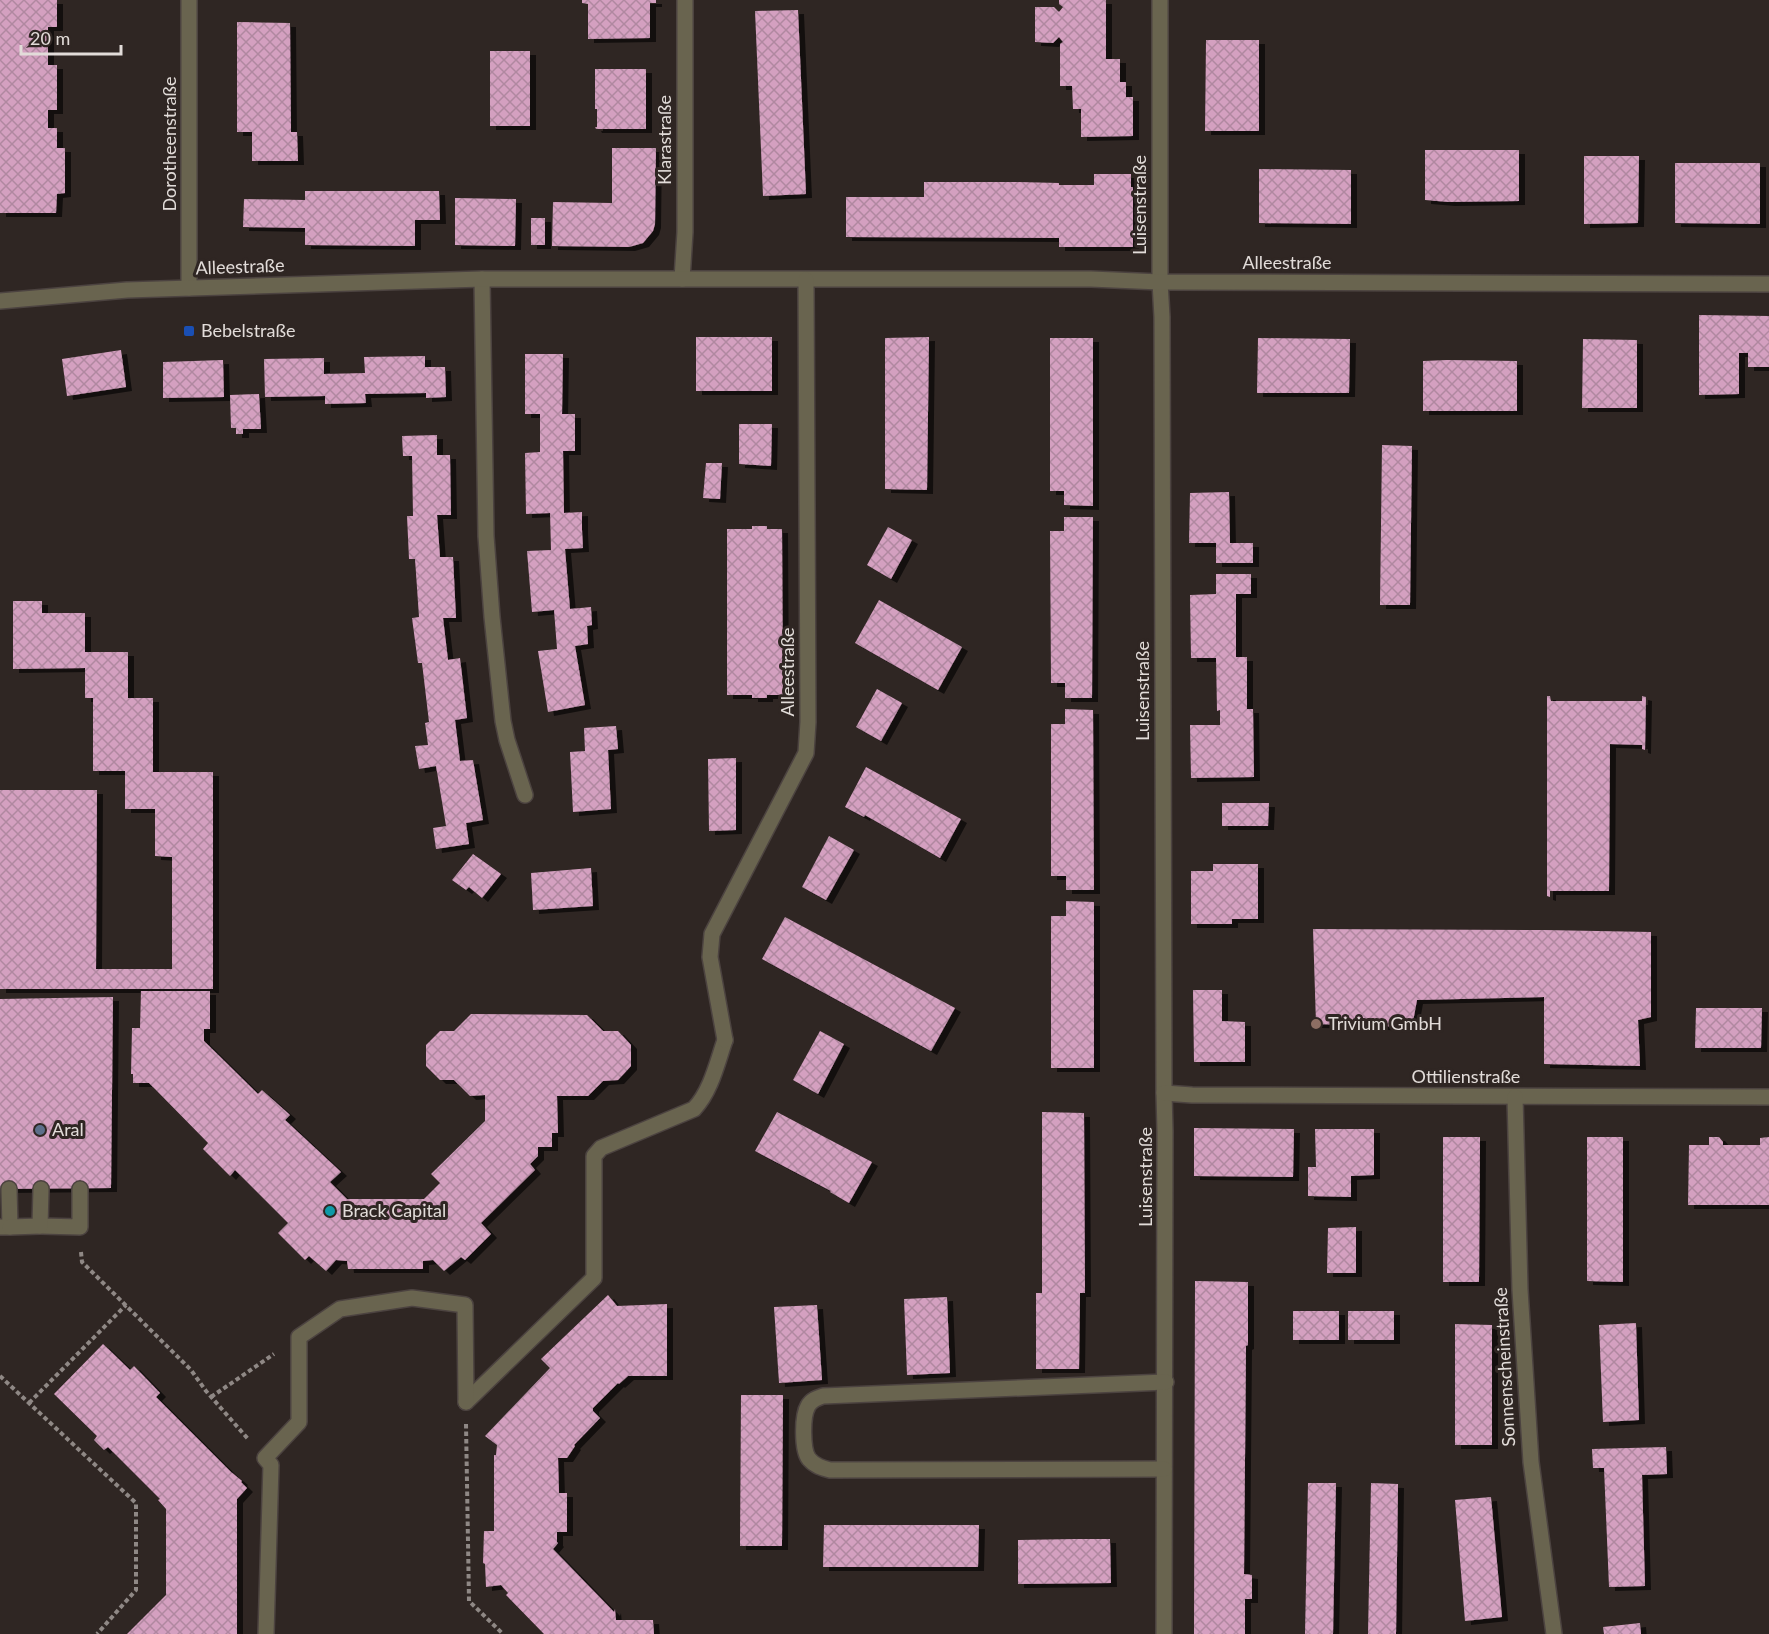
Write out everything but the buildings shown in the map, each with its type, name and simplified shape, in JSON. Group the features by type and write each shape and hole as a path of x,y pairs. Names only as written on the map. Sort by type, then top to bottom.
{"street":[{"name":"Dorotheenstraße","path":"189,0 189,288"},
{"name":"Klarastraße","path":"682,279 685,232 685,0"},
{"name":"Luisenstraße","path":"1160,0 1166,1143 1164,1634"},
{"name":"Alleestraße","path":"0,302 127,290 482,279 1091,279 1160,282 1769,284"},
{"path":"482,279 486,536 492,617 503,722 525,795"},
{"name":"Alleestraße","path":"466,1402 594,1278 594,1156 596,1152 694,1109 702,1101 725,1040 710,957 712,934 806,753 808,722 806,280"},
{"name":"Ottilienstraße","path":"1164,1093 1769,1097"},
{"name":"Sonnenscheinstraße","path":"1515,1097 1520,1290 1531,1461 1554,1634"},
{"path":"9,1189 5,1227 80,1227 80,1189"},
{"path":"40,1227 41,1189"},
{"path":"266,1634 272,1465 265,1458 299,1422 299,1337 340,1309 412,1299 465,1305 466,1402"},
{"path":"1164,1469 830,1470 817,1466 807,1457 803,1433 806,1408 813,1400 823,1396 1166,1382"}],"path":[{"path":"80,1227 82,1262 191,1370 265,1458"},
{"path":"30,1403 126,1305"},
{"path":"212,1397 299,1337"},
{"path":"0,1376 136,1503 136,1590 97,1634"},
{"path":"466,1402 469,1601 503,1634"}],"place":[{"name":"Bebelstraße","path":"189,331"},
{"name":"Trivium GmbH","path":"1316,1024"},
{"name":"Aral","path":"40,1130"},
{"name":"Brack Capital","path":"330,1211"}]}
